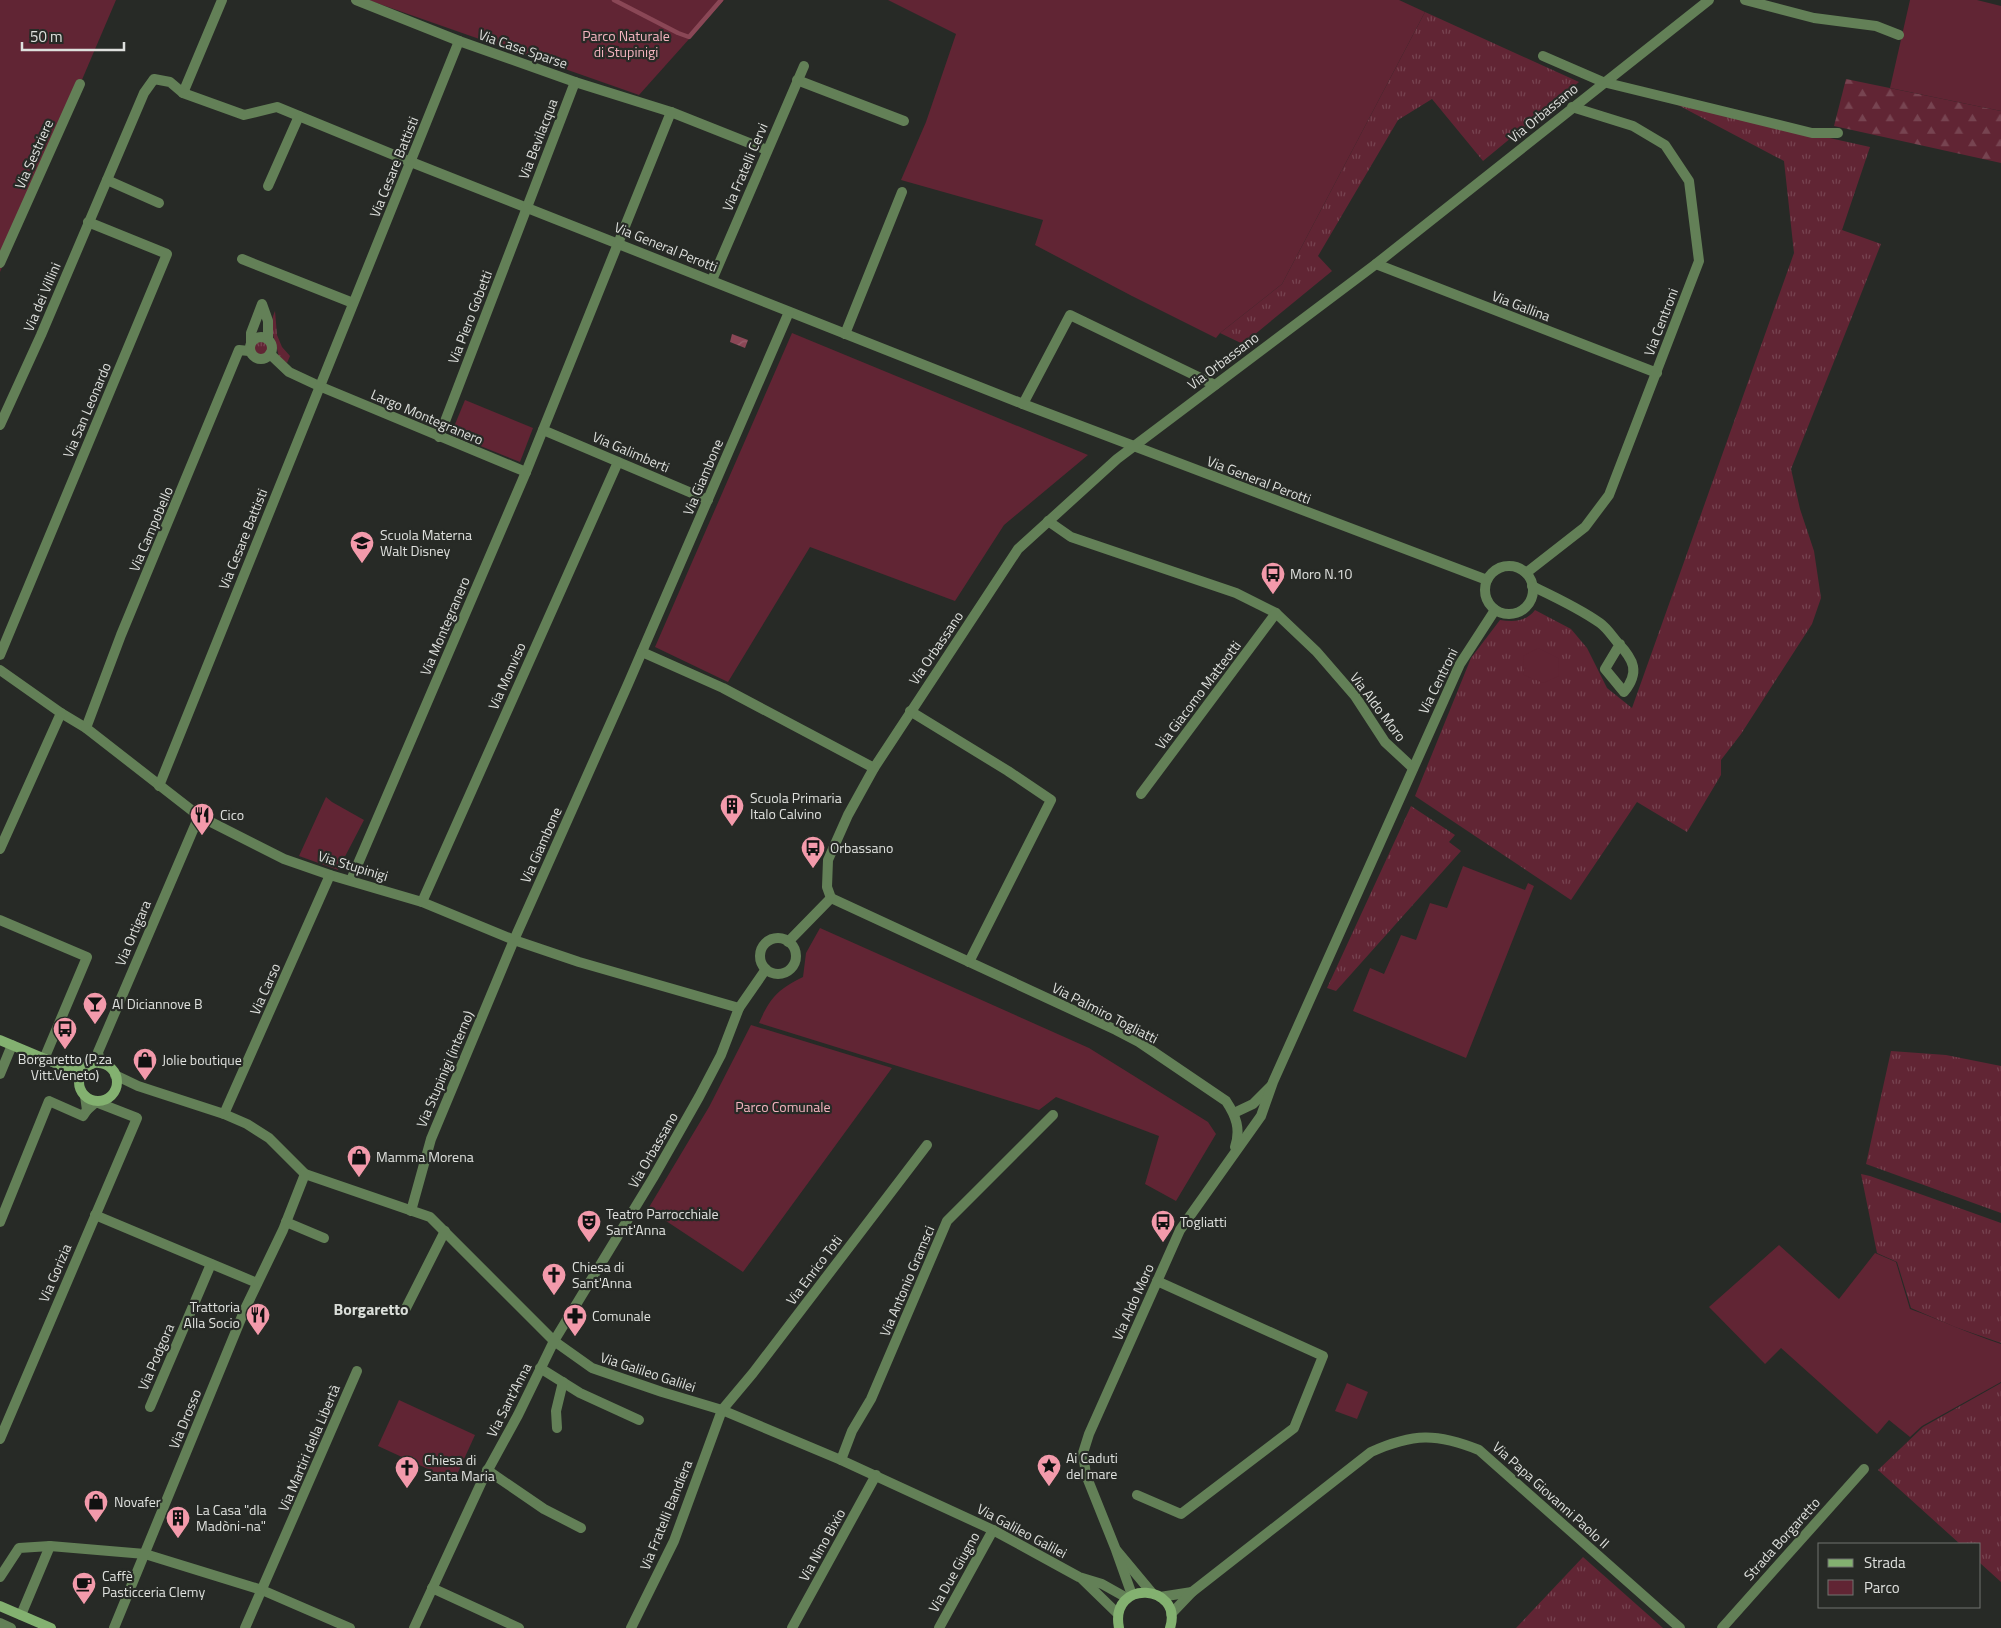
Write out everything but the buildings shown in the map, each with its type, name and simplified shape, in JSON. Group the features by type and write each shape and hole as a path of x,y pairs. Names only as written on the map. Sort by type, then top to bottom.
{"street":[{"path":"183,92 222,0"},
{"name":"Via Case Sparse","path":"356,0 459,41 575,82 671,112 767,150"},
{"name":"Via Orbassano","path":"831,898 827,887 828,860 848,815 874,768 910,711 1018,549 1133,446 1376,264 1603,82 1709,0"},
{"path":"1745,0 1814,18 1876,26 1899,36"},
{"name":"Via Cesare Battisti","path":"159,786 459,41"},
{"path":"1543,56 1603,82 1812,133 1838,133"},
{"name":"Via Fratelli Cervi","path":"712,280 804,66"},
{"name":"Via dei Villini","path":"0,425 144,93 154,79 170,82"},
{"path":"798,80 904,121"},
{"name":"Via General Perotti","path":"170,82 183,92 244,115 277,107 411,162 1023,404 1487,580"},
{"name":"Via Bevilacqua","path":"528,207 575,82"},
{"name":"Via Sestriere","path":"0,263 80,84"},
{"name":"Via Centroni","path":"1526,573 1585,527 1609,495 1699,261 1689,181 1665,145 1633,126 1572,107"},
{"name":"Via Montegranero","path":"351,880 526,472 671,112"},
{"path":"268,186 299,116"},
{"path":"107,180 160,202"},
{"path":"845,334 902,192"},
{"name":"Via Piero Gobetti","path":"439,437 528,207"},
{"name":"Via San Leonardo","path":"0,655 167,254 88,222"},
{"path":"242,259 353,303"},
{"name":"Via Gallina","path":"1376,264 1657,373"},
{"path":"259,359 270,354 272,348 268,339 268,321 262,304 251,333 250,346 254,357 319,386"},
{"name":"Via Giambone","path":"514,940 642,652 789,312"},
{"path":"1023,404 1070,314 1215,385"},
{"name":"Via Campobello","path":"86,728 121,635 239,350 250,346 257,337 268,339"},
{"path":"270,354 289,372"},
{"name":"Largo Montegranero","path":"319,386 526,472"},
{"name":"Via Galimberti","path":"543,430 708,500"},
{"name":"Via Monviso","path":"422,902 618,462"},
{"name":"Via Aldo Moro","path":"1048,521 1071,537 1236,593 1276,613 1316,651 1355,696 1385,742 1413,768 1273,1082 1260,1116 1180,1230 1089,1434 1083,1453 1086,1475 1116,1550 1130,1597"},
{"path":"1509,566 1518,568 1526,573 1532,586 1531,600 1527,606 1518,612 1504,614 1495,610 1489,604 1485,595 1487,580 1499,568 1509,566"},
{"path":"1532,586 1566,602 1601,624 1620,644"},
{"name":"Via Centroni","path":"1413,768 1460,664 1495,610"},
{"name":"Via Giacomo Matteotti","path":"1141,794 1276,613"},
{"path":"642,652 723,688 874,768"},
{"name":"Via Stupinigi","path":"0,670 61,713 86,728 199,816 284,858 330,875 422,902 514,940 579,962 739,1008"},
{"path":"910,711 1008,770 1051,800 968,962"},
{"path":"0,849 61,713"},
{"name":"Via Ortigara","path":"100,1063 98,1052 199,816"},
{"name":"Via Carso","path":"224,1114 330,875"},
{"path":"788,942 831,898"},
{"name":"Via Palmiro Togliatti","path":"831,898 1139,1042 1226,1101 1234,1113"},
{"path":"0,920 87,957 44,1059"},
{"path":"774,938 783,939 788,942 794,951 792,966 780,973 766,969 761,961 760,954 764,945 774,938"},
{"name":"Via Stupinigi (interno)","path":"412,1211 431,1139 514,940"},
{"name":"Via Orbassano","path":"554,1341 653,1178 721,1055 739,1008 766,969"},
{"path":"0,1040 62,1066 85,1067 100,1063 110,1067 116,1075 117,1085 113,1095 108,1099 96,1102 83,1116 50,1101 0,1222"},
{"path":"0,1074 12,1045"},
{"path":"62,1066 78,1083 85,1096 87,1110"},
{"path":"78,1083 79,1076 85,1067"},
{"name":"Via Galileo Galilei","path":"116,1075 138,1086 224,1114 246,1124 269,1138 305,1174 430,1217 554,1341 592,1368 722,1410 841,1460 993,1530 1079,1577 1102,1584 1130,1597"},
{"name":"Via Aldo Moro","path":"1234,1113 1253,1104 1266,1092 1273,1082"},
{"path":"85,1096 96,1102"},
{"name":"Via Gorizia","path":"0,1439 137,1118 96,1102"},
{"path":"1232,1154 1238,1138 1238,1126 1234,1113"},
{"name":"Via Antonio Gramsci","path":"841,1460 852,1431 871,1399 947,1221 1053,1115"},
{"name":"Via Enrico Toti","path":"722,1410 759,1365 927,1145"},
{"name":"Via Drosso","path":"114,1628 257,1283 286,1222 305,1174"},
{"path":"94,1215 257,1283"},
{"path":"286,1222 324,1238"},
{"path":"404,1312 444,1231"},
{"name":"Via Podgora","path":"150,1407 211,1264"},
{"path":"1137,1495 1181,1514 1294,1428 1323,1356 1158,1281"},
{"name":"Via Sant'Anna","path":"432,1588 487,1470 554,1341"},
{"path":"540,1368 580,1393 639,1420"},
{"name":"Via Martiri della Libertà","path":"245,1628 357,1371"},
{"path":"557,1428 556,1411 563,1382"},
{"name":"Via Fratelli Bandiera","path":"631,1628 674,1541 722,1410"},
{"name":"Via Papa Giovanni Paolo II","path":"1172,1624 1192,1592 1371,1452 1392,1442 1415,1437 1433,1437 1455,1440 1479,1450 1680,1628"},
{"name":"Strada Borgaretto","path":"1722,1628 1864,1469"},
{"path":"487,1470 544,1509 581,1528"},
{"name":"Via Nino Bixio","path":"792,1628 876,1475"},
{"name":"Via Due Giugno","path":"939,1628 993,1530"},
{"path":"21,1615 50,1546"},
{"path":"0,1577 19,1548 50,1546 145,1554 262,1590 350,1628"},
{"name":"Via Aldo Moro","path":"1116,1550 1156,1595"},
{"path":"1102,1584 1110,1584 1115,1581 1122,1571"},
{"name":"Via Galileo Galilei","path":"1079,1577 1118,1614"},
{"path":"414,1628 432,1588 519,1628"},
{"name":"Via Papa Giovanni Paolo II","path":"1156,1595 1192,1592"},
{"path":"1119,1628 1118,1614 1121,1605 1130,1597 1139,1593 1156,1595 1167,1604 1172,1624"},
{"path":"0,1606 51,1628"},
{"path":"0,1623 11,1628"}],"green space":[{"path":"0,0 116,0 0,272"},
{"name":"Parco Naturale di Stupinigi","path":"368,0 724,0 639,95"},
{"path":"888,0 1399,0 1425,12 1282,284 1216,338 1035,245 1043,220 901,180 926,122 956,34"},
{"path":"1910,0 1977,0 2001,6 2001,111 1890,88"},
{"path":"1425,12 1579,82 1483,161 1432,99 1398,120 1318,256 1332,271 1243,344 1220,333 1282,284"},
{"path":"1846,79 2001,111 2001,163 1834,126"},
{"path":"1676,104 1870,147 1842,230 1881,244 1791,469 1800,509 1814,551 1821,598 1812,624 1741,734 1721,760 1721,775 1687,832 1637,802 1571,900 1415,796 1471,658 1500,620 1523,619 1535,610 1571,629 1587,648 1607,688 1632,708 1794,253 1784,161"},
{"path":"275,311 277,335 282,347 290,356 287,363 279,358 273,335 272,323"},
{"path":"792,333 1088,455 1004,525 955,601 810,547 728,682 655,647"},
{"path":"258,341 264,341 268,348 264,355 258,355 254,351 254,345"},
{"path":"465,400 533,428 520,462 451,434"},
{"path":"1538,648 1558,658 1559,676 1543,683 1524,675 1523,656"},
{"path":"326,797 364,820 338,870 299,856"},
{"path":"1411,806 1455,835 1449,842 1461,851 1336,991 1327,988"},
{"path":"1463,866 1525,890 1528,883 1534,886 1466,1058 1353,1011 1370,968 1384,974 1401,935 1416,940 1430,903 1447,908"},
{"path":"820,928 1089,1048 1208,1122 1216,1134 1176,1201 1145,1184 1159,1136 1056,1097 1039,1110 759,1023 776,995 803,977 806,953"},
{"name":"Parco Comunale","path":"751,1025 892,1068 743,1272 648,1209 709,1107"},
{"path":"1891,1051 1946,1055 2001,1066 2001,1213 1866,1164"},
{"path":"1861,1174 2001,1223 2001,1343 1955,1327 1911,1308 1897,1262 1877,1253"},
{"path":"1779,1245 1839,1299 1875,1253 1896,1262 1910,1309 2001,1344 2001,1382 1922,1426 1910,1437 1889,1420 1877,1434 1781,1348 1765,1364 1709,1307"},
{"path":"1347,1383 1368,1392 1357,1419 1335,1411"},
{"path":"2001,1383 2001,1582 1981,1564 1981,1543 1959,1543 1878,1470 1923,1427"},
{"path":"399,1400 475,1435 454,1481 378,1446"},
{"path":"1583,1557 1663,1628 1516,1628"}],"water":[{"path":"732,334 748,340 745,348 730,342"}],"waterway":[{"path":"614,0 689,37 721,0"}],"place":[{"name":"Scuola Materna Walt Disney","path":"362,564"},
{"name":"Moro N.10","path":"1273,595"},
{"name":"Scuola Primaria Italo Calvino","path":"732,827"},
{"name":"Cico","path":"202,836"},
{"name":"Orbassano","path":"813,869"},
{"name":"Al Diciannove B","path":"95,1025"},
{"name":"Borgaretto (P.za Vitt.Veneto)","path":"65,1050"},
{"name":"Jolie boutique","path":"145,1081"},
{"name":"Mamma Morena","path":"359,1178"},
{"name":"Teatro Parrocchiale Sant'Anna","path":"589,1243"},
{"name":"Togliatti","path":"1163,1243"},
{"name":"Chiesa di Sant'Anna","path":"554,1296"},
{"name":"Trattoria Alla Socio","path":"258,1336"},
{"name":"Comunale","path":"575,1337"},
{"name":"Ai Caduti del mare","path":"1049,1487"},
{"name":"Chiesa di Santa Maria","path":"407,1489"},
{"name":"Novafer","path":"96,1523"},
{"name":"La Casa \"dla Madòni-na\"","path":"178,1539"},
{"name":"Caffè Pasticceria Clemy","path":"84,1605"}],"district":[{"name":"Borgaretto","path":"371,1309"}]}
